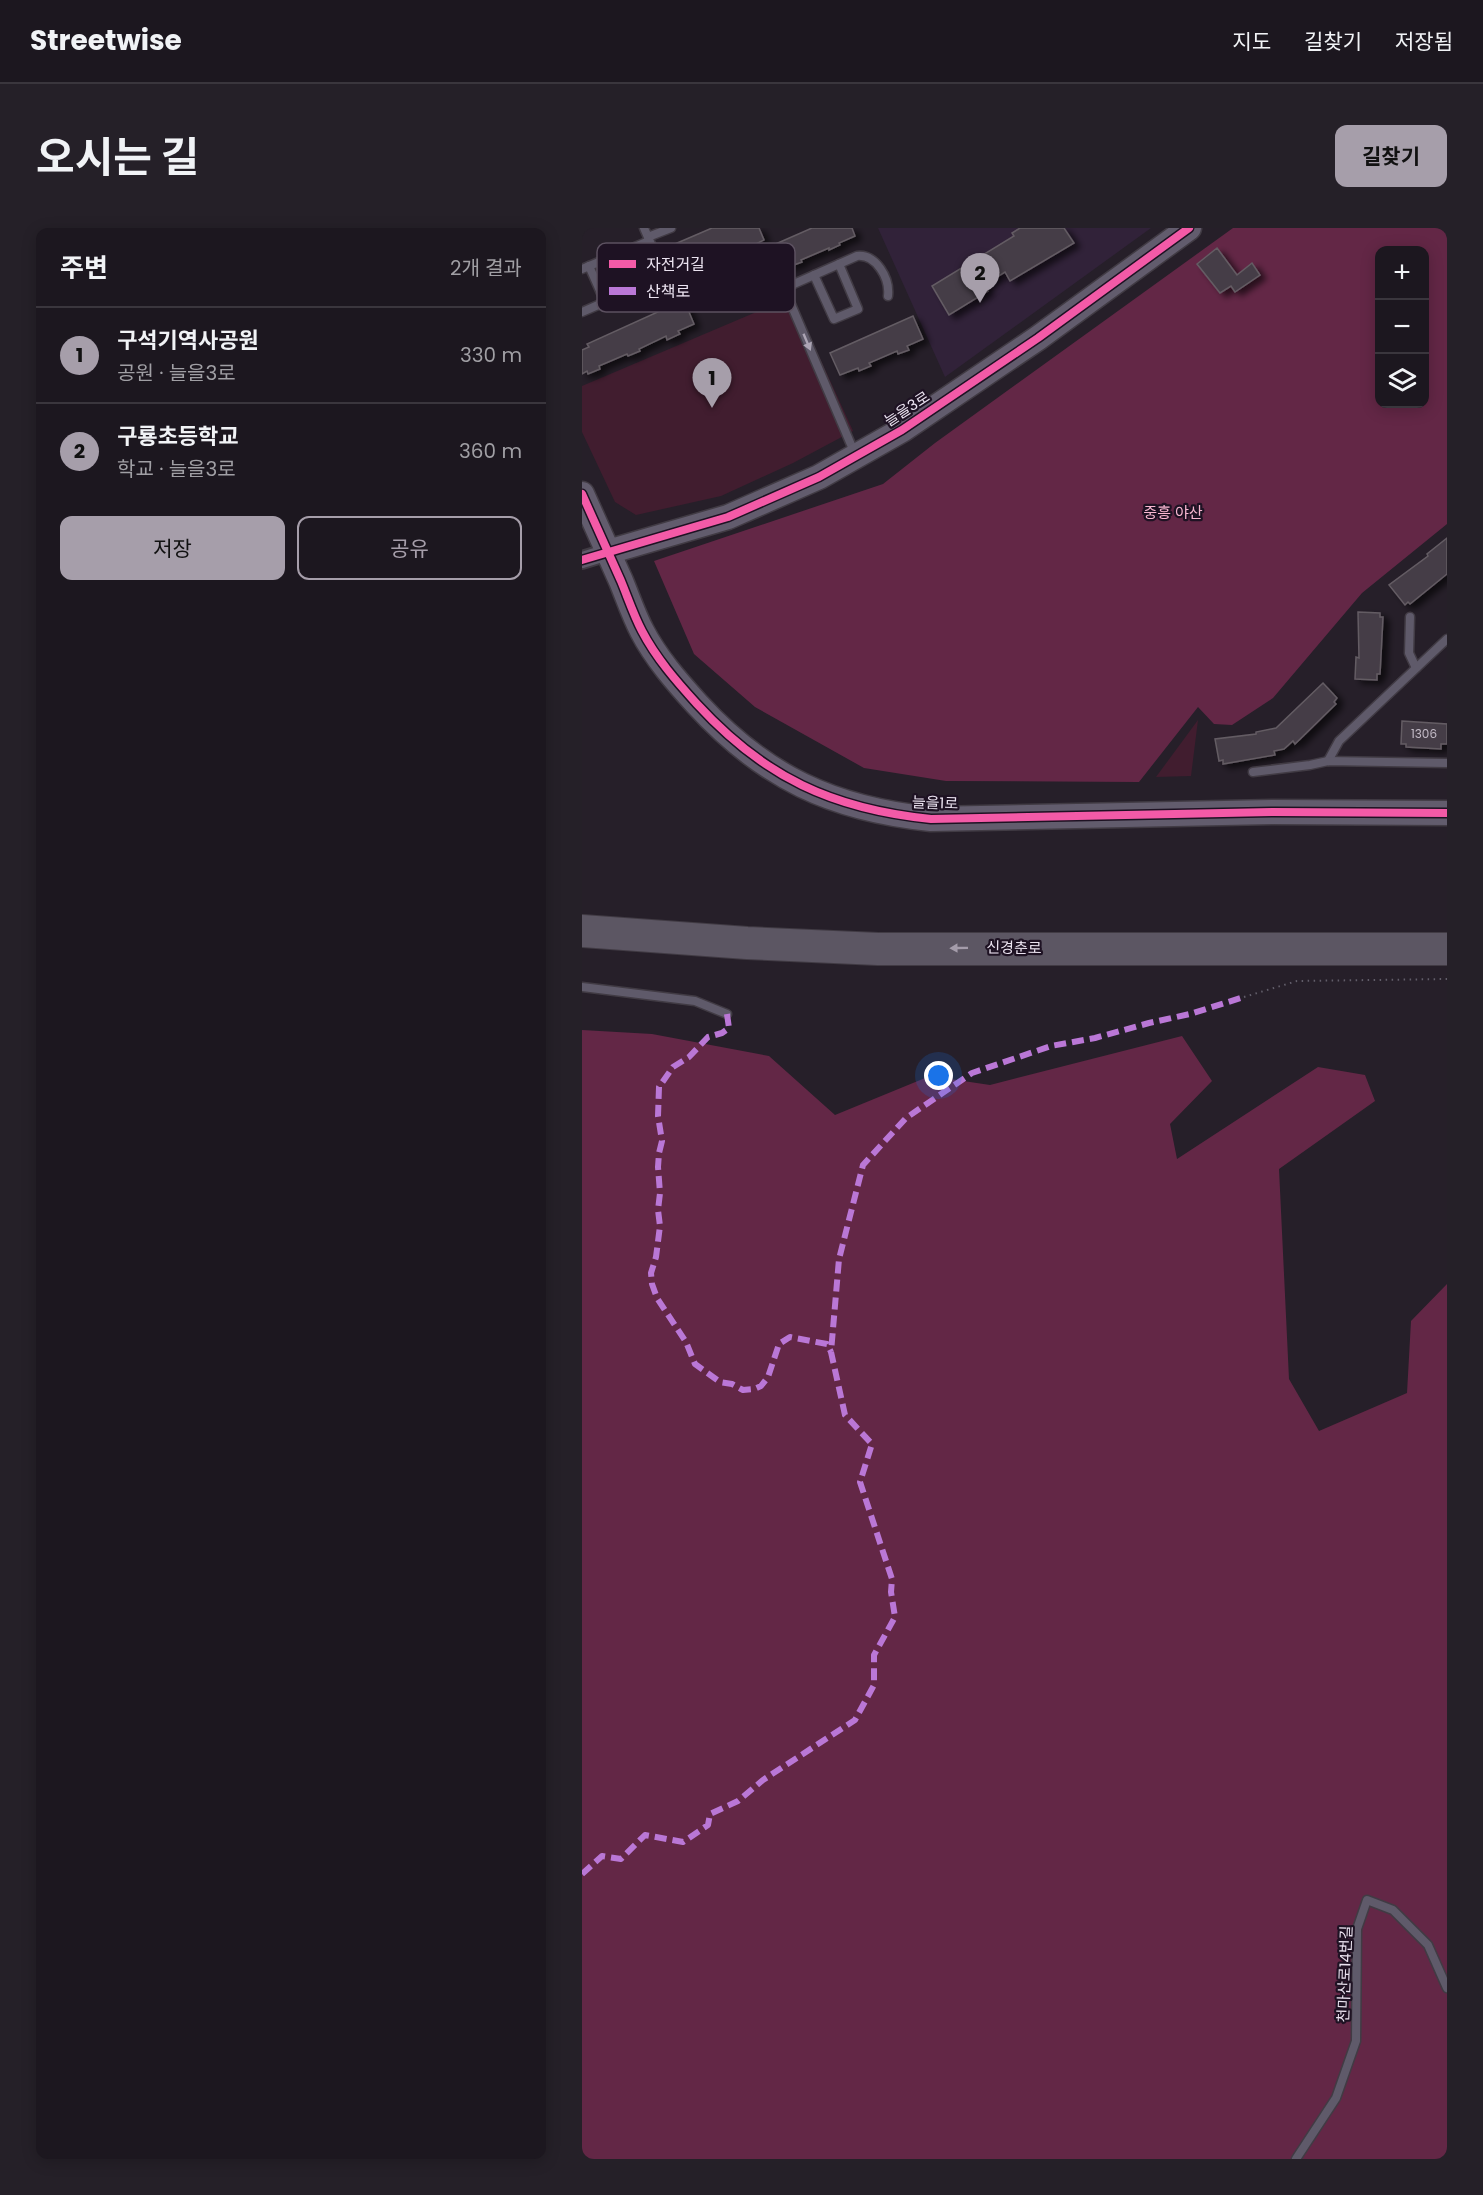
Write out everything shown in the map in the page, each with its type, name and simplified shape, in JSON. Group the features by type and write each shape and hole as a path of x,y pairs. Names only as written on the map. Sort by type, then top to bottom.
{"highway":[{"name":"신경춘로","path":"582,931 735,943 878,949 966,948 1447,968"},
{"name":"신경춘로","path":"582,952 804,966 1206,959 1447,949"}],"street":[{"name":"늘을3로","path":"608,552 728,517 819,477 902,430 1038,339 1189,228"},
{"name":"늘을1로","path":"582,494 642,632 676,682 717,727 755,758 789,779 823,795 863,808 931,819 1274,812 1447,813"},
{"path":"582,560 608,552"}],"lane":[{"path":"644,228 651,243"},
{"path":"640,243 670,228"},
{"path":"795,283 857,256 866,255 874,260 889,287 888,296"},
{"path":"814,275 834,319 858,309 839,264"},
{"path":"586,267 597,287"},
{"path":"582,312 597,305"},
{"path":"794,312 856,456"},
{"path":"1410,617 1409,653 1416,668"},
{"path":"1328,761 1339,741 1447,639"},
{"path":"1253,772 1328,761 1447,763"},
{"path":"582,987 694,1001 727,1014"},
{"name":"천마산로14번길","path":"1296,2159 1336,2098 1356,2041 1357,1929 1367,1900 1393,1910 1428,1945 1447,1988"}],"path":[{"path":"1244,998 1296,981 1447,979"}],"shaded area":[{"path":"878,228 1151,228 945,377"},
{"path":"795,304 853,431 793,463 721,496 636,515 615,502 582,432 582,386 757,312 795,312"},
{"path":"1198,720 1191,776 1156,777"}],"green space":[{"name":"중흥 야산","path":"1233,228 1447,228 1447,524 1362,593 1273,698 1232,725 1214,724 1198,707 1139,782 946,781 864,768 755,707 694,654 654,561 883,484 935,443"},
{"path":"582,1030 652,1034 769,1056 835,1115 930,1076 990,1085 1182,1036 1212,1081 1170,1124 1177,1159 1318,1067 1365,1075 1375,1101 1279,1169 1289,1379 1319,1431 1407,1393 1411,1321 1447,1284 1447,2159 582,2159"}],"building":[{"path":"712,228 759,228 764,240 758,243 677,243"},
{"path":"812,228 852,228 855,236 795,265 795,243 778,243"},
{"path":"1020,228 1064,228 1074,243 1010,281 1005,272 984,285 988,291 949,315 932,286 1014,236 1012,233"},
{"path":"1217,248 1237,275 1252,263 1260,275 1235,292 1231,286 1220,293 1197,264"},
{"path":"658,312 689,312 694,324 678,331 680,334 667,340 666,336 639,349 640,351 599,366 600,369 588,374 587,371 582,374 582,350 589,347 587,344"},
{"path":"913,316 923,339 907,346 909,350 898,354 897,351 869,363 871,366 840,375 830,353"},
{"path":"1447,538 1447,574 1410,604 1408,602 1405,605 1389,585 1428,556 1427,554"},
{"path":"1358,612 1380,613 1380,617 1383,617 1380,674 1377,674 1377,680 1355,679 1356,657 1359,658"},
{"path":"1323,683 1337,698 1334,702 1336,704 1295,744 1293,741 1284,749 1274,751 1275,755 1223,764 1223,760 1219,761 1215,739 1256,734 1256,732 1276,728"},
{"path":"1402,721 1447,724 1447,744 1441,744 1441,749 1406,747 1406,744 1401,744"}],"marked path":[{"path":"582,1874 602,1856 621,1859 645,1835 683,1842 708,1825 710,1814 738,1801 763,1780 855,1720 874,1685 874,1655 895,1617 891,1592 892,1579 860,1482 872,1444 845,1415 831,1352 839,1259 863,1165 906,1118 972,1073 1051,1046 1095,1038 1190,1014 1244,997"},
{"path":"727,1014 729,1028 722,1033 708,1037 689,1057 673,1067 659,1087 658,1116 662,1141 658,1167 660,1226 656,1257 651,1273 652,1284 657,1298 686,1342 695,1364 720,1382 732,1384 743,1390 761,1386 768,1377 779,1344 790,1337 827,1344 831,1352"}],"cycle path":[{"path":"582,560 728,517 819,477 902,430 1038,338 1189,228"},
{"path":"582,494 639,625 654,651 674,678 722,729 748,751 774,770 831,797 862,807 931,819 1274,812 1447,813"}],"place":[{"name":"구룡초등학교","path":"980,303"},
{"name":"구석기역사공원","path":"712,408"}]}
